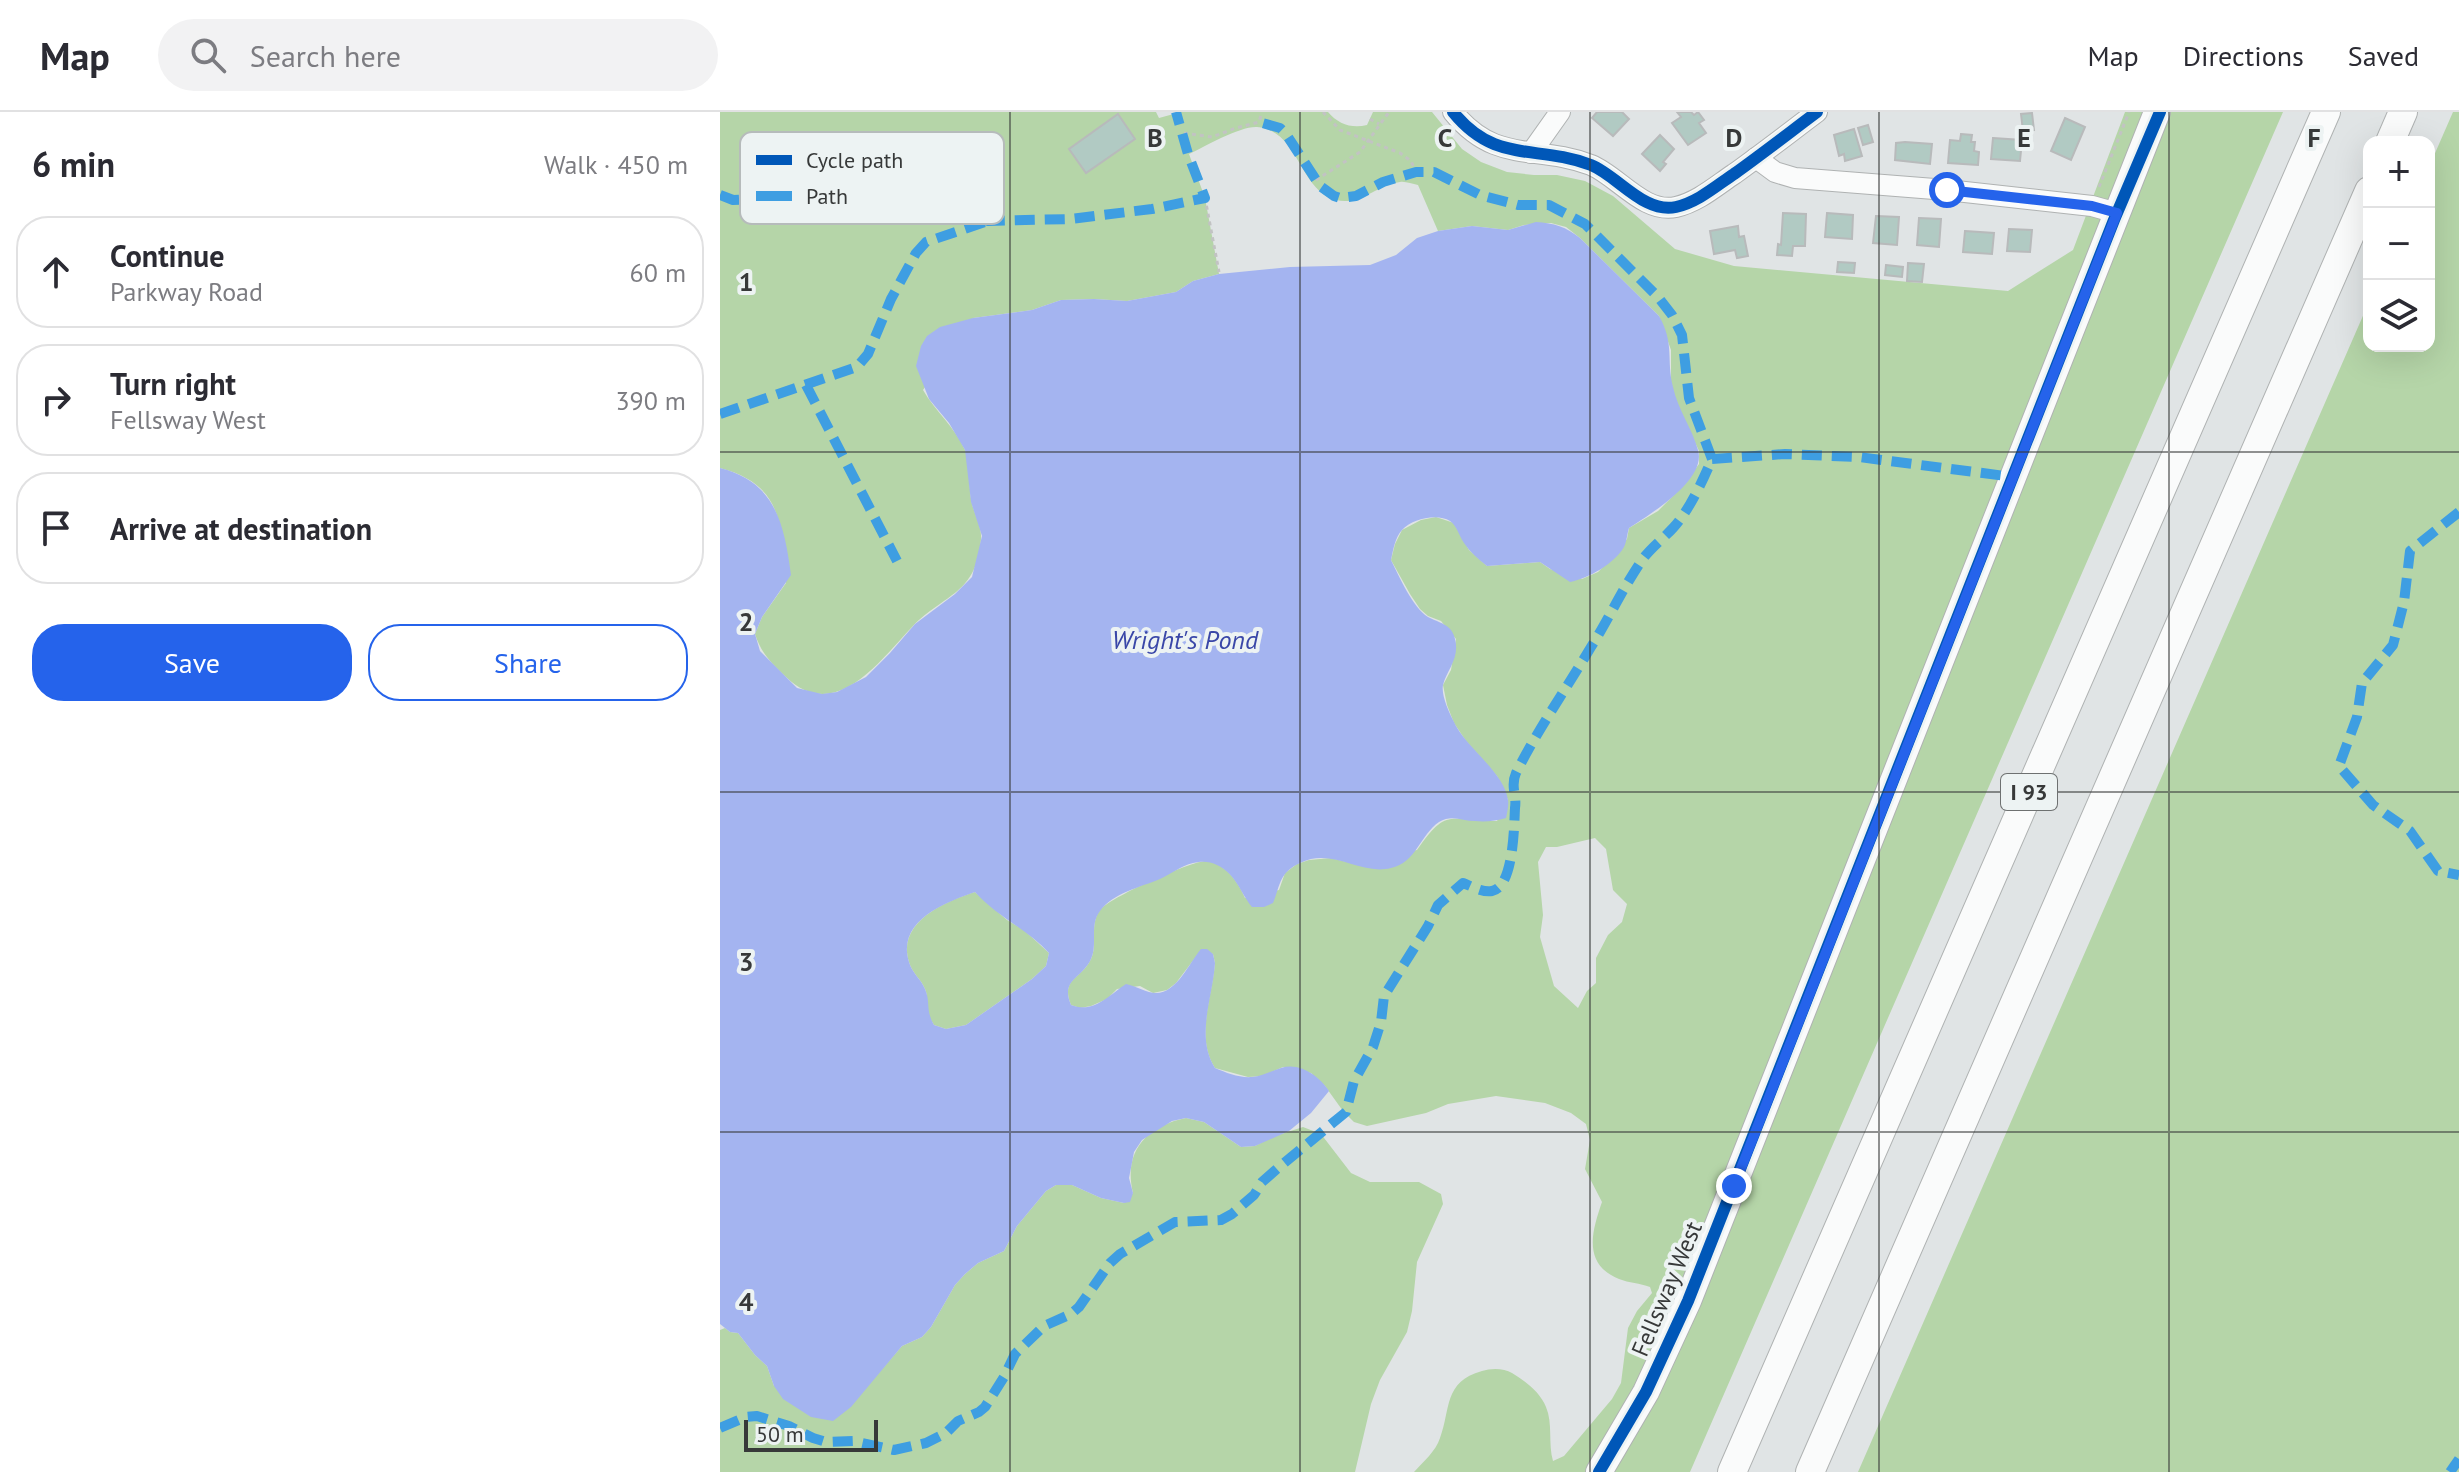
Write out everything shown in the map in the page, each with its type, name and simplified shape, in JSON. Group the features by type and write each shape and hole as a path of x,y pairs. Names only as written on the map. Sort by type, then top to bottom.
{"highway":[{"name":"I 93","path":"1732,1472 2326,112"},
{"path":"2393,136 2403,112"},
{"path":"1810,1472 2363,205"}],"main road":[{"name":"Fellsway West","path":"1599,1472 1646,1392 1688,1301 2104,209 2156,119"}],"street":[{"path":"1453,112 1469,131 1487,143 1595,167 1643,200 1669,208 1697,199 1817,112"},
{"path":"1531,153 1560,112"},
{"path":"1756,158 1775,172 1795,178 1947,190 2104,209"}],"path":[{"path":"1184,133 1212,137 1259,122 1262,112"},
{"path":"1323,112 1340,130 1400,153 1411,161 1416,172"},
{"path":"1316,180 1360,152 1389,112"},
{"path":"2104,209 2129,112"},
{"path":"1370,119 1379,124"},
{"path":"1205,198 1219,272"}],"green space":[{"path":"720,112 1156,112 1159,118 1181,112 1328,112 1341,122 1356,126 1367,125 1373,112 1432,112 1462,149 1481,162 1507,172 1557,175 1585,181 1613,196 1675,249 1734,266 2008,291 2073,250 2125,112 2283,112 1690,1472 1414,1472 1436,1447 1454,1389 1469,1376 1489,1369 1505,1370 1536,1392 1548,1413 1553,1461 1564,1456 1612,1399 1621,1383 1628,1328 1652,1293 1650,1287 1607,1273 1595,1256 1593,1235 1602,1202 1585,1169 1590,1140 1586,1124 1571,1113 1545,1103 1496,1096 1448,1104 1426,1113 1367,1126 1354,1122 1311,1073 1283,1067 1263,1076 1248,1077 1215,1068 1209,1056 1205,1030 1215,963 1213,954 1201,950 1167,990 1153,993 1140,986 1117,989 1107,999 1080,1008 1071,1005 1068,996 1070,984 1091,959 1095,921 1100,910 1118,897 1169,873 1198,862 1214,863 1230,875 1245,898 1279,890 1285,873 1309,860 1331,858 1347,862 1417,850 1443,821 1497,821 1508,800 1497,776 1454,723 1447,705 1443,685 1451,670 1456,639 1441,621 1420,609 1410,594 1391,560 1395,544 1402,530 1421,520 1436,517 1454,523 1469,550 1487,566 1540,562 1550,569 1582,579 1598,572 1627,539 1629,528 1658,511 1699,464 1699,451 1676,401 1671,382 1671,350 1659,316 1566,227 1551,223 1508,230 1472,226 1438,231 1418,185 1404,182 1361,198 1336,200 1314,185 1282,139 1271,131 1250,128 1232,133 1189,154 1205,198 1219,274 1193,281 1176,292 1127,301 1061,300 1032,310 973,318 923,390 965,450 972,504 981,535 978,557 973,571 957,591 913,626 872,669 840,691 822,694 804,690 772,663 757,641 755,634 762,617 786,583 783,544 776,511 768,497 757,485 720,468","holes":["1595,838 1606,849 1613,890 1627,904 1622,922 1608,935 1596,958 1596,983 1587,991 1578,1008 1554,986 1540,937 1543,915 1538,862 1546,847"]},
{"path":"2453,112 2459,112 2459,1472 1858,1472 2363,316 2363,352 2435,352 2435,153"},
{"path":"975,892 1049,953 1046,966 1032,979 966,1025 946,1029 934,1025 929,1017 926,992 910,966 907,948 910,935 926,915"},
{"path":"1186,1118 1204,1122 1241,1147 1255,1146 1303,1127 1321,1134 1351,1173 1370,1182 1419,1182 1441,1194 1443,1204 1417,1262 1407,1332 1380,1380 1371,1404 1355,1472 720,1472 720,1330 725,1328 738,1333 767,1366 774,1386 869,1384 902,1346 922,1337 931,1327 955,1285 965,1274 978,1263 1004,1251 1017,1226 1046,1191 1056,1185 1072,1185 1101,1198 1124,1203 1133,1193 1131,1165 1141,1143 1159,1127"}],"water":[{"name":"Wright's Pond","path":"1536,222 1570,231 1659,316 1669,344 1675,395 1698,450 1698,461 1694,473 1674,495 1629,528 1624,547 1614,559 1593,574 1570,582 1540,562 1487,566 1466,546 1452,523 1445,519 1432,517 1418,520 1406,526 1398,536 1391,560 1407,591 1422,613 1448,627 1453,634 1456,652 1443,685 1444,698 1459,730 1505,789 1508,802 1506,818 1470,821 1453,818 1439,822 1406,861 1391,868 1368,868 1324,858 1300,863 1285,874 1273,903 1264,907 1252,907 1229,873 1208,862 1184,866 1120,895 1106,905 1095,922 1091,959 1070,984 1068,996 1071,1005 1094,1005 1126,984 1153,993 1163,992 1176,983 1201,949 1207,949 1213,954 1215,963 1206,1043 1215,1068 1247,1077 1295,1067 1320,1080 1329,1091 1311,1113 1289,1131 1255,1146 1241,1147 1204,1122 1186,1118 1172,1121 1142,1140 1134,1152 1129,1178 1133,1193 1130,1202 1101,1198 1072,1185 1056,1185 1046,1191 1017,1226 1004,1251 978,1263 965,1274 955,1285 931,1327 922,1337 902,1346 851,1407 833,1421 811,1417 783,1399 774,1386 767,1366 738,1333 730,1332 720,1324 720,468 754,483 765,495 774,508 785,539 791,575 762,617 755,634 760,651 797,688 822,694 837,692 866,677 915,624 972,577 982,536 971,502 965,450 949,423 929,399 916,366 927,336 940,327 973,318 1032,310 1061,300 1127,301 1176,292 1193,281 1219,274 1290,267 1370,265 1396,255 1417,238 1438,231 1472,226 1508,230","holes":["975,892 1049,953 1046,966 966,1025 946,1029 934,1025 925,989 909,962 907,948 910,935 926,915 951,901"]}],"building":[{"path":"1597,112 1622,112 1629,119 1613,136 1592,118"},
{"path":"1677,112 1691,112 1694,115 1698,112 1704,120 1699,123 1706,133 1688,145 1672,123 1681,117"},
{"path":"2032,113 2034,130 2023,131 2021,114"},
{"path":"1118,114 1135,139 1086,173 1069,149"},
{"path":"2065,118 2085,127 2071,160 2051,151"},
{"path":"1868,125 1873,142 1863,145 1858,128"},
{"path":"1854,129 1862,156 1845,161 1844,154 1839,156 1834,135"},
{"path":"1961,134 1972,135 1974,151 1979,152 1978,165 1948,163 1950,140 1960,141"},
{"path":"1660,135 1674,149 1660,171 1642,154"},
{"path":"1993,138 2022,140 2020,161 1991,159"},
{"path":"1896,143 1932,144 1930,164 1895,160"},
{"path":"1783,213 1806,214 1805,246 1793,246 1792,256 1777,255 1778,244 1781,245"},
{"path":"1827,213 1853,215 1852,239 1825,237"},
{"path":"1876,216 1899,217 1897,245 1873,243"},
{"path":"1919,218 1941,219 1939,247 1917,245"},
{"path":"1738,226 1739,237 1744,236 1748,256 1737,258 1735,250 1714,254 1710,231"},
{"path":"2009,229 2032,230 2030,252 2007,251"},
{"path":"1965,231 1994,233 1992,254 1963,252"},
{"path":"1838,262 1855,263 1854,273 1837,272"},
{"path":"1908,263 1924,264 1922,282 1907,281"},
{"path":"1886,265 1903,267 1902,277 1885,275"}],"marked path":[{"path":"1004,221 1070,219 1152,209 1205,198 1176,112"},
{"path":"720,1428 746,1417 757,1416 826,1442 853,1441 894,1450 926,1443 946,1433 958,1421 985,1407 1015,1354 1044,1326 1079,1307 1110,1263 1120,1254 1175,1222 1221,1220 1232,1214 1254,1195 1262,1182 1346,1112 1354,1081 1373,1047 1381,1022 1384,996 1438,905 1463,883 1492,891 1505,879 1513,841 1516,773 1633,573 1647,553 1685,513 1712,459 1689,398 1682,335 1672,315 1585,224 1549,205 1518,205 1480,195 1434,172 1416,172 1383,182 1356,196 1340,198 1320,186 1280,128 1259,122"},
{"path":"720,195 740,200"},
{"path":"720,414 857,367 868,354 891,299 916,253 926,242 979,224"},
{"path":"806,385 897,561"},
{"path":"1712,459 1785,454 1859,457 2013,477"},
{"path":"2459,512 2410,551 2404,602 2393,645 2362,683 2357,717 2339,766 2373,805 2410,831 2438,871 2459,875"},
{"path":"2450,1472 2459,1459"}],"cycle path":[{"path":"1453,112 1485,140 1501,147 1591,165 1642,200 1664,208 1684,205 1706,193 1817,112"},
{"path":"1599,1472 1646,1392 1688,1301 2114,220 2160,112"}],"route":[{"path":"1734,1186 2117,213 2092,206 1947,190"}]}
